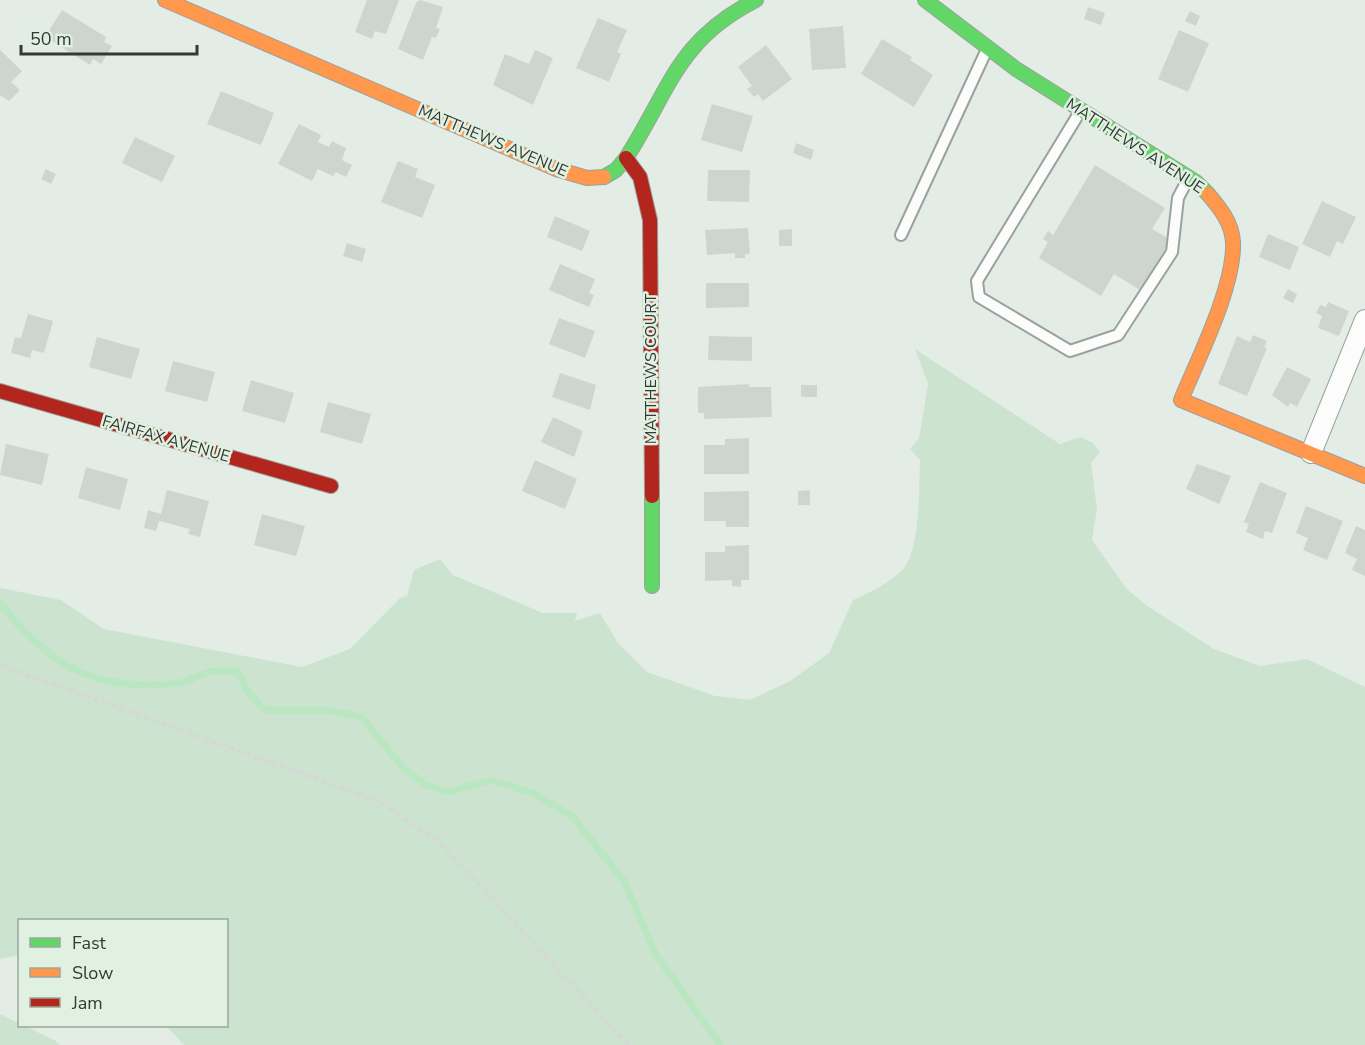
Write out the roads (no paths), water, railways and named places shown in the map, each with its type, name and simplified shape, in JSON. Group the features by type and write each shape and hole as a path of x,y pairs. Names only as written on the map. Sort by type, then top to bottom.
{"street":[{"name":"MATTHEWS AVENUE","path":"165,0 556,169 586,179 607,176 626,158 677,66 703,36 724,18 756,0"},
{"name":"MATTHEWS AVENUE","path":"925,0 1016,69 1189,178 1214,199 1226,217 1233,243 1229,272 1181,400 1365,476"},
{"name":"MATTHEWS COURT","path":"626,158 640,177 650,220 652,586"},
{"path":"1311,453 1365,320"},
{"name":"FAIRFAX AVENUE","path":"0,391 331,486"}],"lane":[{"path":"901,235 988,47"},
{"path":"1081,110 977,281 979,297 1070,351 1118,336 1172,252 1178,198 1189,178"}],"waterway":[{"path":"0,603 38,644 57,659 78,671 123,684 150,685 179,683 212,671 237,671 248,692 265,710 324,710 362,717 403,768 426,785 448,792 491,780 533,793 572,816 624,881 655,953 720,1045"}]}
